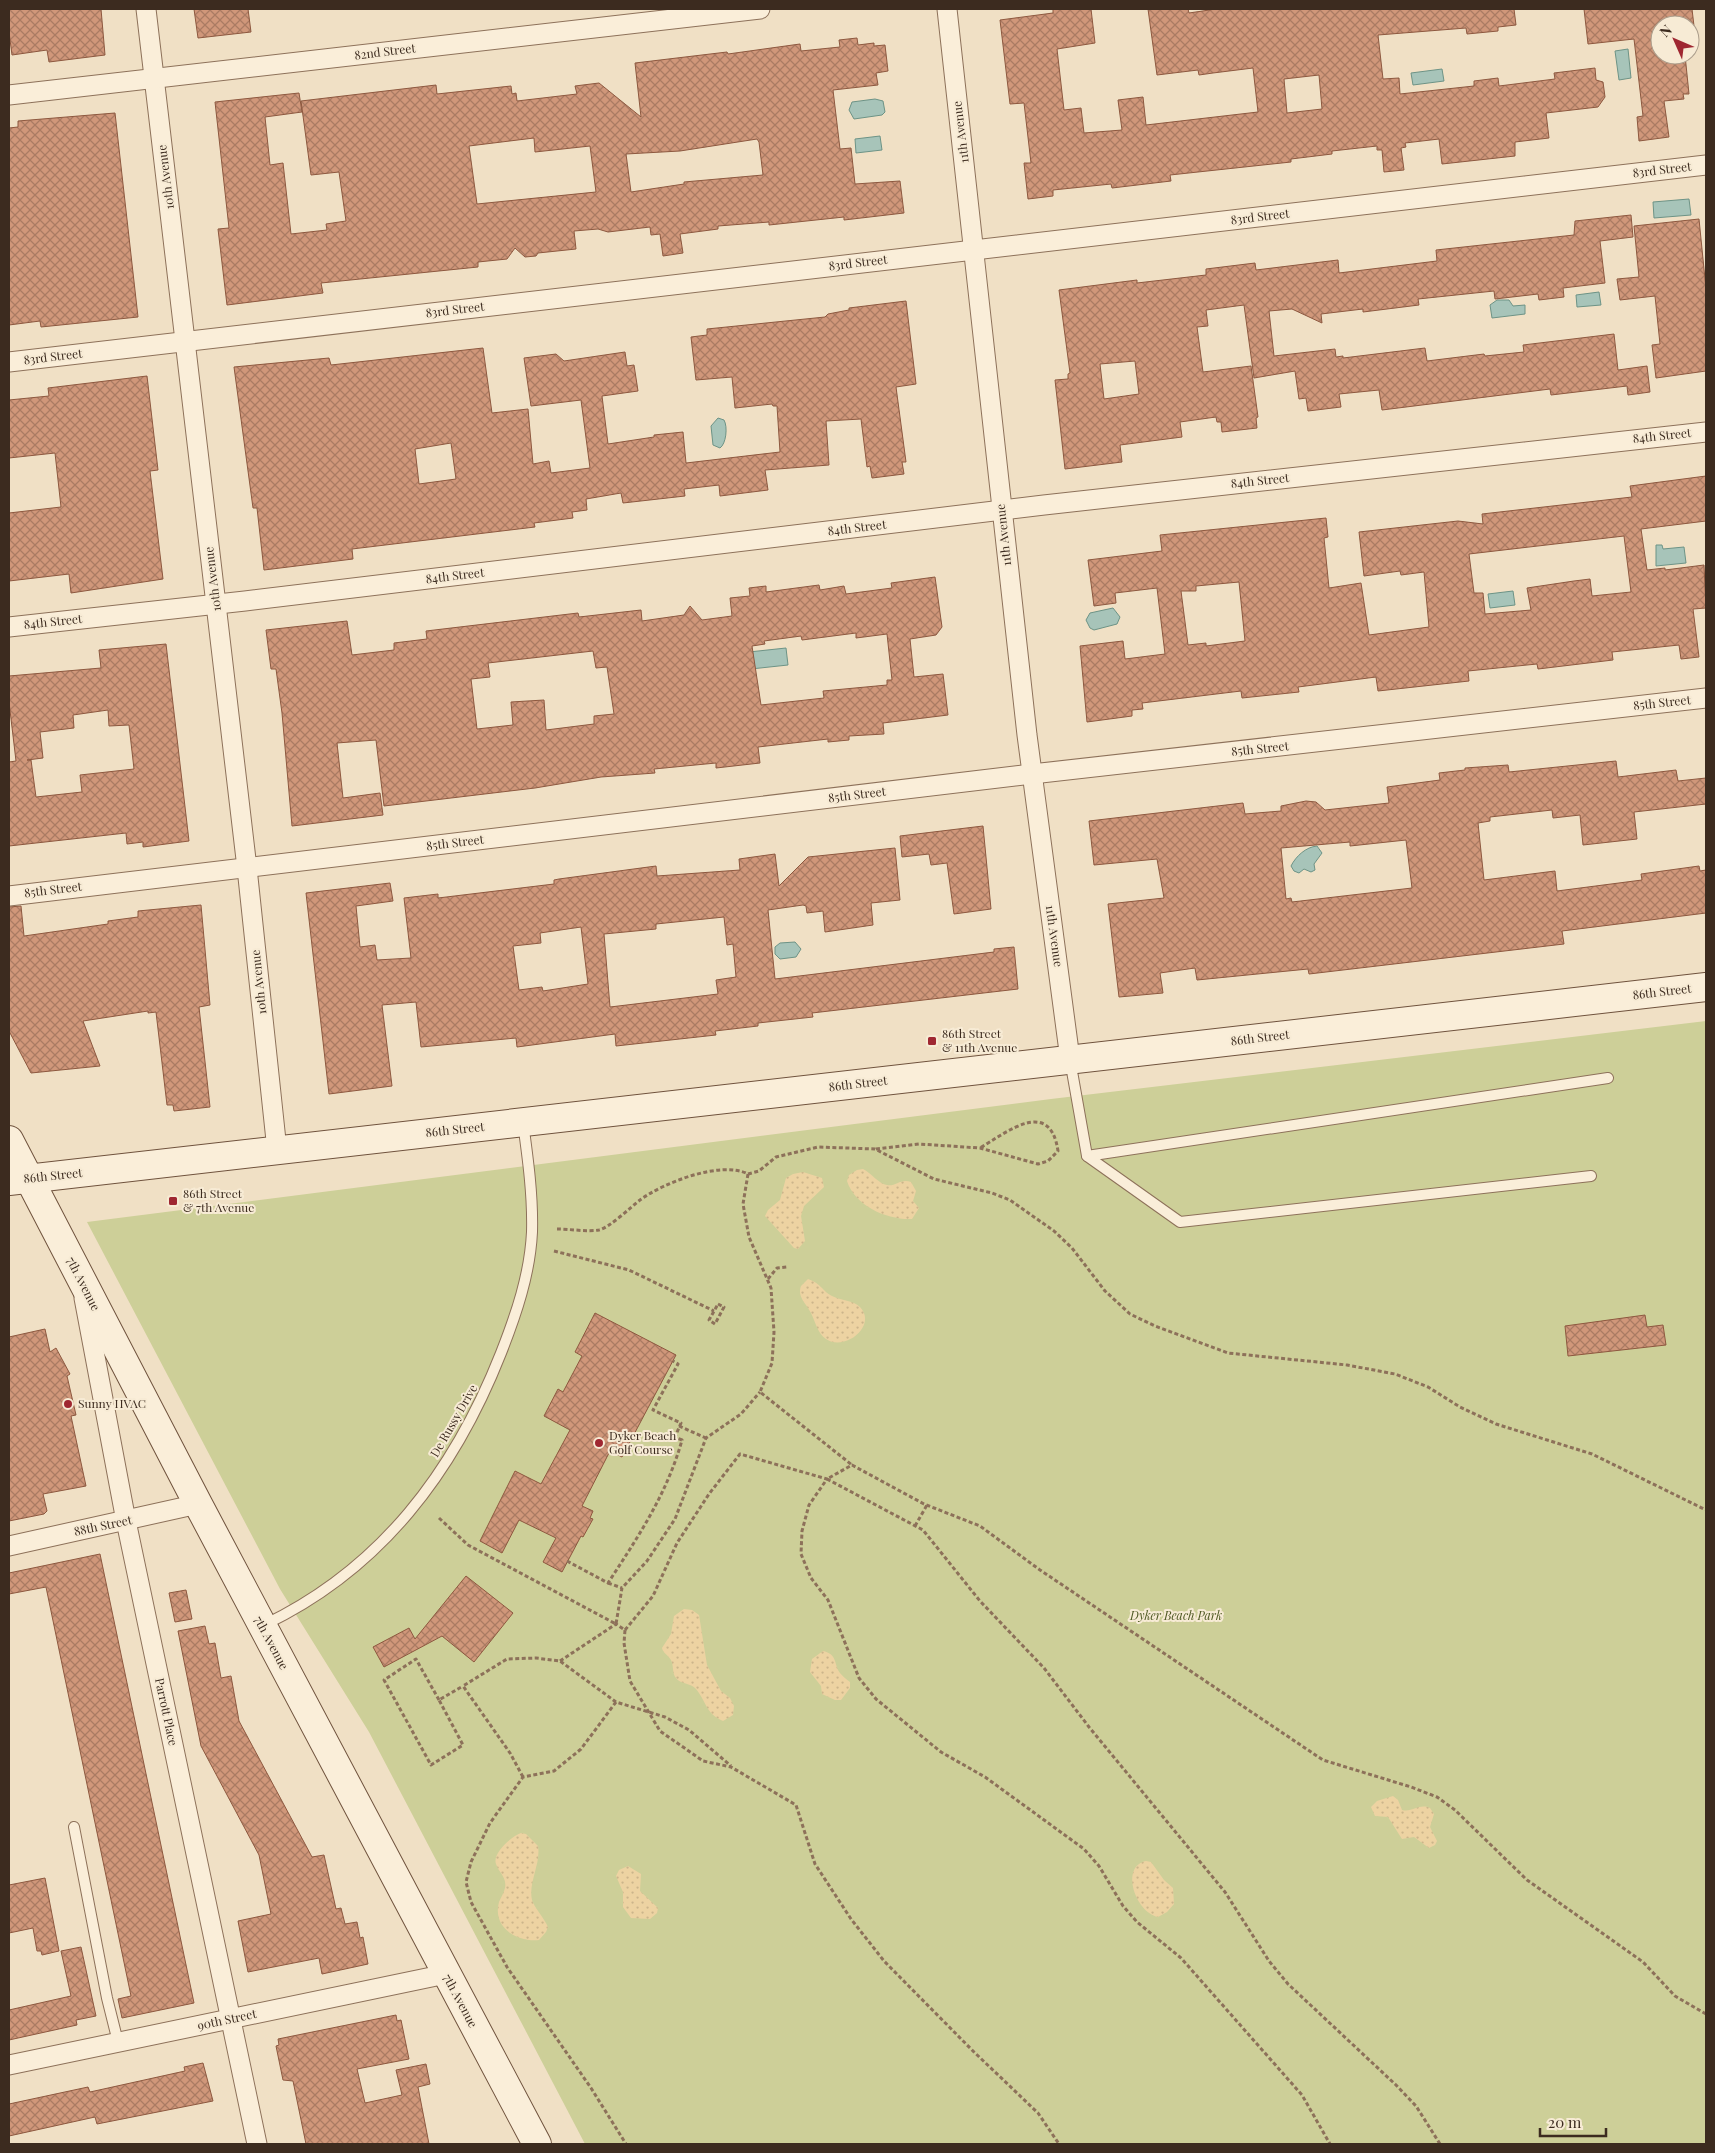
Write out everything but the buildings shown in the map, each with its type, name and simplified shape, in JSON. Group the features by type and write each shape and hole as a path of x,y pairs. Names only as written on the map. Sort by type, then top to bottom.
{"main road":[{"name":"86th Street","path":"19,1180 1706,987"},
{"name":"7th Avenue","path":"9,1140 19,1180 80,1279 537,2144"}],"street":[{"name":"10th Avenue","path":"146,9 247,868 277,1150"},
{"name":"82nd Street","path":"9,95 760,9"},
{"name":"11th Avenue","path":"947,9 975,250 1001,511 1032,774 1070,1059"},
{"name":"83rd Street","path":"9,362 1706,165"},
{"name":"84th Street","path":"9,627 1001,511 1706,432"},
{"name":"85th Street","path":"9,896 1032,774 1706,698"},
{"name":"Parrott Place","path":"80,1279 126,1521 257,2144"},
{"name":"88th Street","path":"9,1546 198,1504"},
{"name":"90th Street","path":"9,2065 446,1974"}],"lane":[{"path":"1070,1059 1087,1156 1180,1222 1591,1176"},
{"path":"1087,1156 1608,1078"},
{"name":"De Russy Drive","path":"262,1626 307,1603 347,1574 386,1538 426,1493 460,1440 484,1396 510,1332 525,1283 532,1233 531,1181 523,1122"},
{"path":"74,1827 107,1998 118,2042"}],"path":[{"path":"557,1229 601,1230 642,1198 683,1178 728,1169 739,1170 748,1174 759,1171 776,1158 818,1148 875,1149 919,1144 980,1148 1038,1164 1048,1161 1058,1151 1053,1132 1046,1125 1035,1121 1024,1123 980,1148"},
{"path":"875,1149 934,1179 992,1193 1010,1200 1054,1231 1072,1248 1105,1291 1130,1314 1155,1326 1228,1353 1347,1365 1395,1374 1428,1387 1460,1407 1496,1424 1592,1454 1706,1510"},
{"path":"560,1661 616,1624 622,1588 647,1561 674,1519 706,1438 741,1414 760,1392 772,1363 774,1332 771,1288 748,1229 743,1204 748,1174"},
{"path":"554,1251 629,1270 714,1311"},
{"path":"768,1279 777,1268 787,1267"},
{"path":"718,1304 724,1307 715,1324 709,1320 714,1311 718,1304"},
{"path":"673,1361 678,1364 653,1410 681,1423 680,1426 706,1438"},
{"path":"760,1392 852,1465 927,1505 980,1526 1040,1570 1323,1760 1411,1787 1436,1797 1455,1810 1527,1880 1643,1962 1675,1996 1706,2014"},
{"path":"608,1583 648,1522 660,1497 682,1440 674,1437 680,1426"},
{"path":"731,1767 703,1761 660,1731 630,1681 624,1643 626,1630 653,1596 677,1543 740,1454 827,1479 923,1530 980,1601 1044,1668 1089,1727 1225,1892 1269,1961 1288,1984 1416,2106 1440,2144"},
{"path":"852,1465 827,1479 809,1505 802,1531 801,1554 811,1578 828,1600 859,1678 876,1699 941,1752 985,1777 1084,1849 1099,1866 1132,1916 1181,1958 1302,2095 1330,2144"},
{"path":"915,1526 927,1505"},
{"path":"439,1518 468,1545 626,1630"},
{"path":"567,1561 608,1583 622,1588"},
{"path":"416,1658 439,1700 463,1745 431,1765 384,1680 416,1658"},
{"path":"439,1700 507,1659 536,1658 560,1661 616,1702 665,1718 690,1730 731,1767 796,1805 815,1864 850,1919 884,1961 974,2052 1038,2113 1058,2144"},
{"path":"463,1686 510,1753 523,1777"},
{"path":"616,1702 581,1749 554,1771 523,1777 490,1824 471,1862 466,1882 471,1902 507,1967 591,2088 626,2144"}],"green space":[{"name":"Dyker Beach Park","path":"1706,1021 1706,2144 585,2144 369,1732 280,1589 87,1222 1051,1099"}],"sand":[{"path":"863,1169 884,1184 890,1185 904,1181 911,1182 916,1191 913,1201 919,1208 912,1219 902,1219 883,1214 873,1210 857,1198 847,1181 849,1175"},
{"path":"803,1172 822,1178 824,1187 804,1206 801,1216 805,1241 798,1249 794,1248 765,1216 768,1210 780,1200 786,1178"},
{"path":"808,1279 832,1296 854,1303 860,1307 864,1314 865,1322 862,1329 856,1335 849,1340 841,1342 833,1342 823,1337 800,1293 801,1286"},
{"path":"684,1609 692,1610 699,1615 707,1665 721,1691 730,1698 734,1706 733,1715 723,1721 713,1715 696,1689 676,1678 671,1660 662,1648 671,1634 674,1616"},
{"path":"823,1651 832,1655 839,1672 850,1682 850,1688 841,1700 835,1700 822,1694 821,1686 810,1672 812,1659"},
{"path":"1393,1796 1398,1800 1402,1810 1406,1811 1422,1807 1430,1808 1434,1814 1430,1827 1437,1841 1435,1845 1429,1848 1414,1837 1402,1839 1388,1817 1375,1816 1371,1807 1377,1801"},
{"path":"521,1833 526,1834 538,1846 538,1860 531,1894 535,1906 548,1927 539,1940 522,1939 515,1936 508,1932 499,1919 499,1902 504,1892 505,1884 504,1878 496,1864 497,1855 504,1845"},
{"path":"1146,1861 1151,1862 1164,1880 1173,1888 1174,1904 1167,1912 1158,1917 1143,1907 1137,1898 1132,1880 1138,1865"},
{"path":"628,1866 641,1874 640,1891 658,1908 657,1913 650,1919 631,1918 623,1907 623,1892 616,1876 619,1870"}],"shaded area":[{"path":"1628,49 1631,78 1619,80 1615,51"},
{"path":"1442,69 1444,81 1413,85 1411,73"},
{"path":"875,99 883,101 885,112 882,115 854,119 849,110 852,102"},
{"path":"880,136 882,150 856,153 855,139"},
{"path":"1689,199 1691,215 1654,218 1653,202"},
{"path":"1599,292 1601,305 1577,307 1576,295"},
{"path":"1497,300 1509,300 1513,306 1525,305 1525,314 1492,318 1490,305"},
{"path":"718,418 724,420 726,427 725,439 720,448 713,445 711,426"},
{"path":"1656,545 1662,545 1663,549 1684,547 1686,563 1656,566"},
{"path":"1513,591 1515,605 1490,608 1488,594"},
{"path":"1113,608 1120,617 1117,624 1094,630 1090,628 1086,620 1090,613"},
{"path":"786,648 788,665 751,669 749,652"},
{"path":"1317,846 1322,853 1314,864 1315,870 1311,872 1304,869 1299,873 1294,871 1291,866 1296,859 1305,850"},
{"path":"795,942 801,949 796,957 780,959 775,954 775,947 780,943"}],"place":[{"name":"86th Street & 11th Avenue","path":"932,1041"},
{"name":"86th Street & 7th Avenue","path":"173,1201"},
{"name":"Sunny HVAC","path":"68,1404"},
{"name":"Dyker Beach Golf Course","path":"599,1443"}]}
